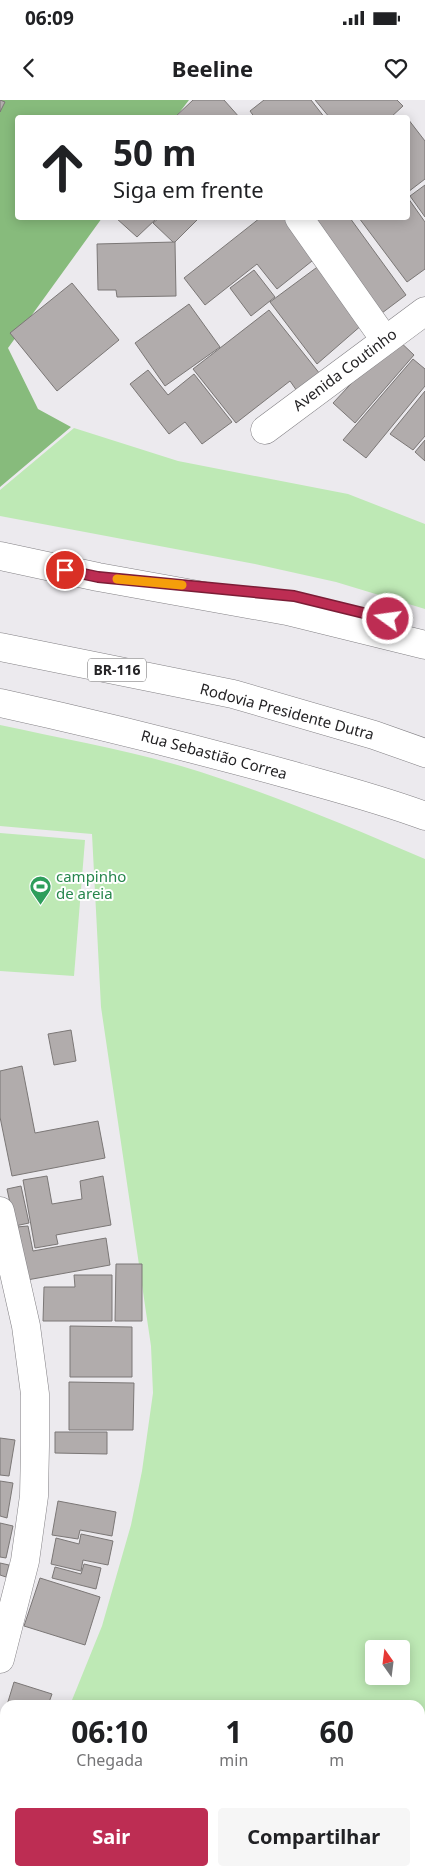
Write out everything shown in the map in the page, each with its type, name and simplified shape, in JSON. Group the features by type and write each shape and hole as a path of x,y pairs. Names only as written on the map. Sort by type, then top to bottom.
{"main road":[{"path":"300,220 385,340"},
{"name":"Avenida Coutinho","path":"265,430 385,340 422,319"},
{"path":"0,556 98,577 287,611 425,645"},
{"path":"98,577 294,596 425,628"},
{"name":"Rodovia Presidente Dutra","path":"0,647 233,694 374,735 425,753"},
{"name":"Rua Sebastião Correa","path":"0,703 112,728 256,766 395,804 425,816"},
{"path":"0,1211 26,1326 35,1394 34,1496 25,1561 0,1660"}],"green space":[{"path":"0,100 189,100 178,115 15,115 15,220 101,220 8,348 38,409 71,427 0,487"},
{"path":"74,428 178,461 348,494 425,524 425,609 336,582 255,564 0,516 0,490"},
{"path":"0,725 136,754 181,766 243,786 304,809 425,859 425,1700 72,1700 102,1626 131,1525 142,1471 153,1393 151,1346 101,1007 92,834 0,826"},
{"name":"campinho de areia","path":"0,833 85,840 74,976 0,971"}],"building":[{"path":"0,100 5,102 0,112"},
{"path":"193,100 224,100 237,115 177,115"},
{"path":"264,100 311,100 323,115 253,115 250,111"},
{"path":"315,100 397,100 403,106 393,115 328,115"},
{"path":"410,122 425,141 425,179 410,190"},
{"path":"425,185 425,217 410,196"},
{"path":"410,201 425,222 425,269 407,282 360,220 410,220"},
{"path":"118,220 155,220 137,237"},
{"path":"157,220 197,220 174,243 153,223"},
{"path":"257,220 287,220 317,257 277,289 257,264 205,305 184,278"},
{"path":"315,220 351,220 406,295 382,313"},
{"path":"175,242 176,296 117,297 116,290 98,290 97,244"},
{"path":"320,265 363,324 317,364 270,302"},
{"path":"254,270 275,297 251,316 230,288"},
{"path":"72,283 119,340 57,391 10,333"},
{"path":"189,304 220,347 165,386 135,343"},
{"path":"269,310 320,374 297,391 290,381 236,423 193,369"},
{"path":"395,337 414,355 355,423 333,403"},
{"path":"413,359 425,369 425,386 366,458 343,440"},
{"path":"148,370 168,395 194,374 232,422 202,444 185,422 169,434 130,384"},
{"path":"425,391 425,436 413,450 390,434"},
{"path":"425,440 425,461 415,452"},
{"path":"71,1030 76,1061 54,1065 48,1034"},
{"path":"22,1066 35,1133 98,1121 105,1158 12,1176 0,1117 0,1071"},
{"path":"47,1176 52,1204 82,1199 80,1181 103,1176 111,1225 56,1235 58,1244 35,1248 23,1180"},
{"path":"21,1186 29,1223 15,1226 7,1189"},
{"path":"28,1226 33,1251 106,1238 110,1265 27,1280 17,1227"},
{"path":"116,1264 142,1264 142,1321 115,1321"},
{"path":"74,1275 112,1275 112,1321 43,1321 44,1287 75,1287"},
{"path":"70,1326 132,1327 132,1377 70,1377"},
{"path":"69,1382 134,1383 133,1430 69,1430"},
{"path":"55,1432 107,1432 107,1454 55,1453"},
{"path":"0,1438 15,1440 9,1476 0,1475"},
{"path":"0,1481 13,1483 7,1518 0,1516"},
{"path":"58,1501 116,1512 112,1536 80,1530 78,1539 52,1535"},
{"path":"0,1523 13,1526 6,1558 0,1557"},
{"path":"81,1534 113,1541 108,1565 83,1560 81,1571 51,1564 56,1538 79,1544"},
{"path":"0,1563 9,1565 6,1577 0,1575"},
{"path":"84,1564 101,1568 96,1589 52,1578 55,1567 81,1574"},
{"path":"40,1578 100,1597 85,1645 24,1626"},
{"path":"14,1682 52,1694 50,1700 9,1700"}],"slow traffic":[{"path":"117,579 182,585"}],"place":[{"name":"campinho de areia","path":"40,905"}],"route":[{"path":"65,570 98,577 294,596 388,619"}]}
